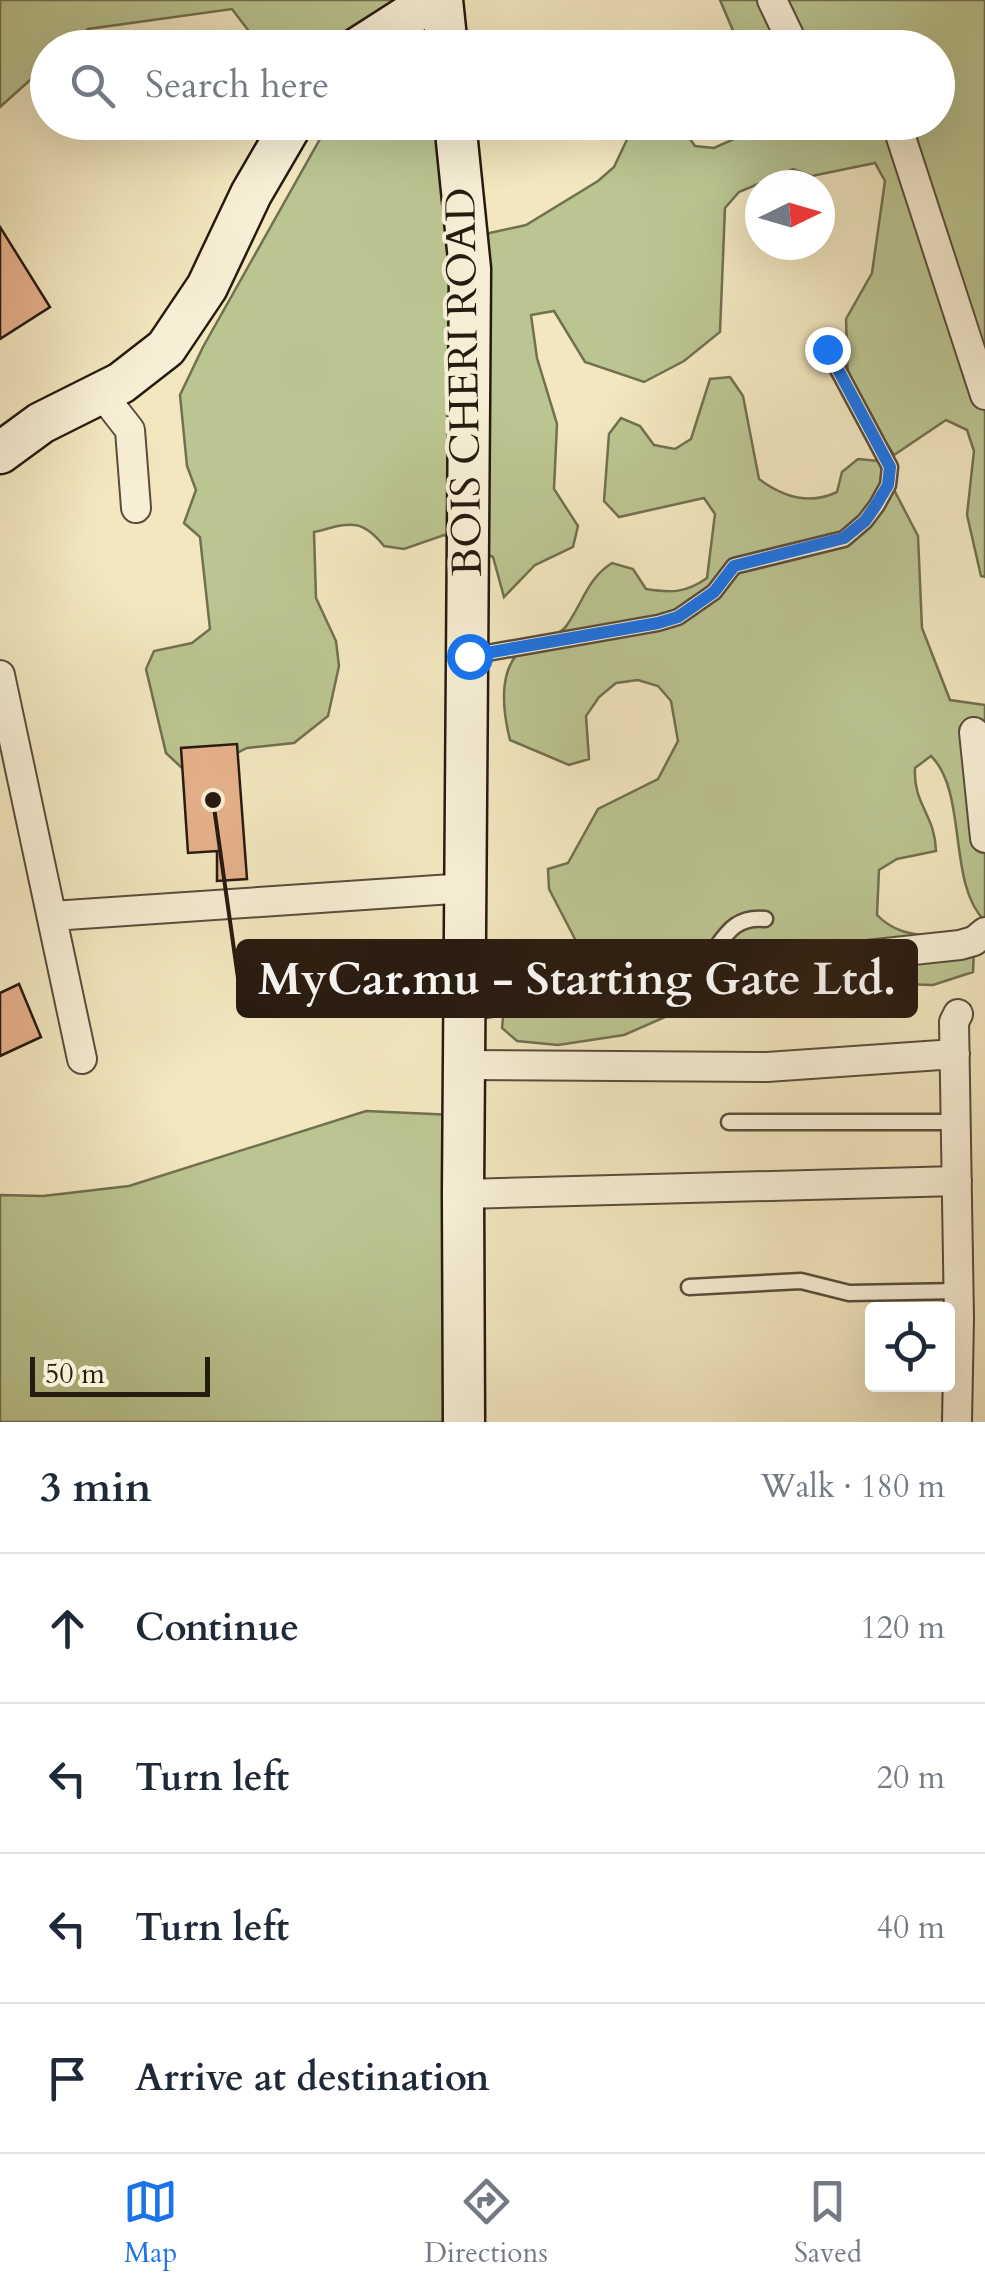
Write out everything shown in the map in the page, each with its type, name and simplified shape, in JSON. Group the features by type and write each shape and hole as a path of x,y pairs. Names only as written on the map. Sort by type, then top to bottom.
{"main road":[{"path":"386,30 432,0"},
{"path":"442,0 445,30"},
{"path":"0,454 41,424 121,383 166,348 207,288 251,194 282,140"},
{"name":"BOIS CHERI ROAD","path":"457,140 470,270 468,888 462,1194 464,1422"},
{"path":"0,424 41,424"}],"street":[{"path":"772,0 786,30"},
{"path":"902,140 985,395"},
{"path":"101,393 130,430 136,508"},
{"path":"0,675 82,1059"},
{"path":"974,732 985,838"},
{"path":"52,916 468,888"},
{"path":"465,1006 690,974 960,946 985,932"},
{"path":"957,1422 954,1022 958,1014"},
{"path":"464,1065 768,1067 955,1054"},
{"path":"462,1194 958,1181"}],"lane":[{"path":"469,656 678,617 714,592 734,566 844,538 865,521 888,485 890,467 827,349"},
{"path":"690,974 700,968 737,924 750,918 764,920"},
{"path":"728,1122 956,1122"},
{"path":"689,1288 801,1281 849,1293 958,1291"}],"green space":[{"path":"0,0 427,0 387,30 248,30 232,9 87,30 30,30 30,80 0,107"},
{"path":"720,0 985,0 985,577 981,576 967,515 974,451 967,430 946,420 894,455 848,384 846,319 872,273 885,181 875,163 835,171 745,170 745,189 725,208 720,332 684,361 644,382 585,362 554,311 531,315 537,358 557,424 554,489 578,526 573,547 535,565 504,597 493,557 444,535 404,549 384,546 360,526 314,532 316,598 336,641 339,666 328,716 294,743 247,748 205,769 182,768 166,753 146,669 154,651 192,643 210,629 200,537 184,523 196,490 187,466 180,395 319,140 466,140 485,234 526,225 598,181 614,167 627,140 691,140 695,146 714,148 732,140 955,140 955,30 733,30"},
{"path":"730,377 743,396 759,479 787,494 817,498 837,492 842,472 858,459 879,461 918,536 922,628 950,700 985,705 985,921 973,905 966,885 950,792 931,756 915,768 915,781 936,851 897,859 879,870 877,915 899,930 974,950 973,972 933,985 868,983 830,1002 788,1011 747,992 688,1007 624,1035 558,1045 517,1041 502,1028 506,987 520,969 577,943 549,889 548,869 568,863 598,809 658,779 678,741 671,701 658,686 638,680 616,683 599,697 586,716 589,759 569,765 510,740 504,699 507,672 521,650 564,628 591,583 612,563 633,569 646,589 678,591 707,578 715,514 704,498 619,517 604,501 609,434 621,418 640,426 654,445 675,449 691,439 710,379"},
{"path":"366,1111 454,1115 455,1422 0,1422 0,1195 43,1196 129,1186"}],"building":[{"path":"0,227 50,307 0,339"},
{"path":"237,744 247,879 217,881 217,851 188,853 181,748"},
{"path":"19,984 41,1037 0,1056 0,993"}],"place":[{"name":"MyCar.mu - Starting Gate Ltd.","path":"213,800"}],"route":[{"path":"469,656 678,617 714,592 734,566 844,538 865,521 888,485 890,467 827,349"}]}
